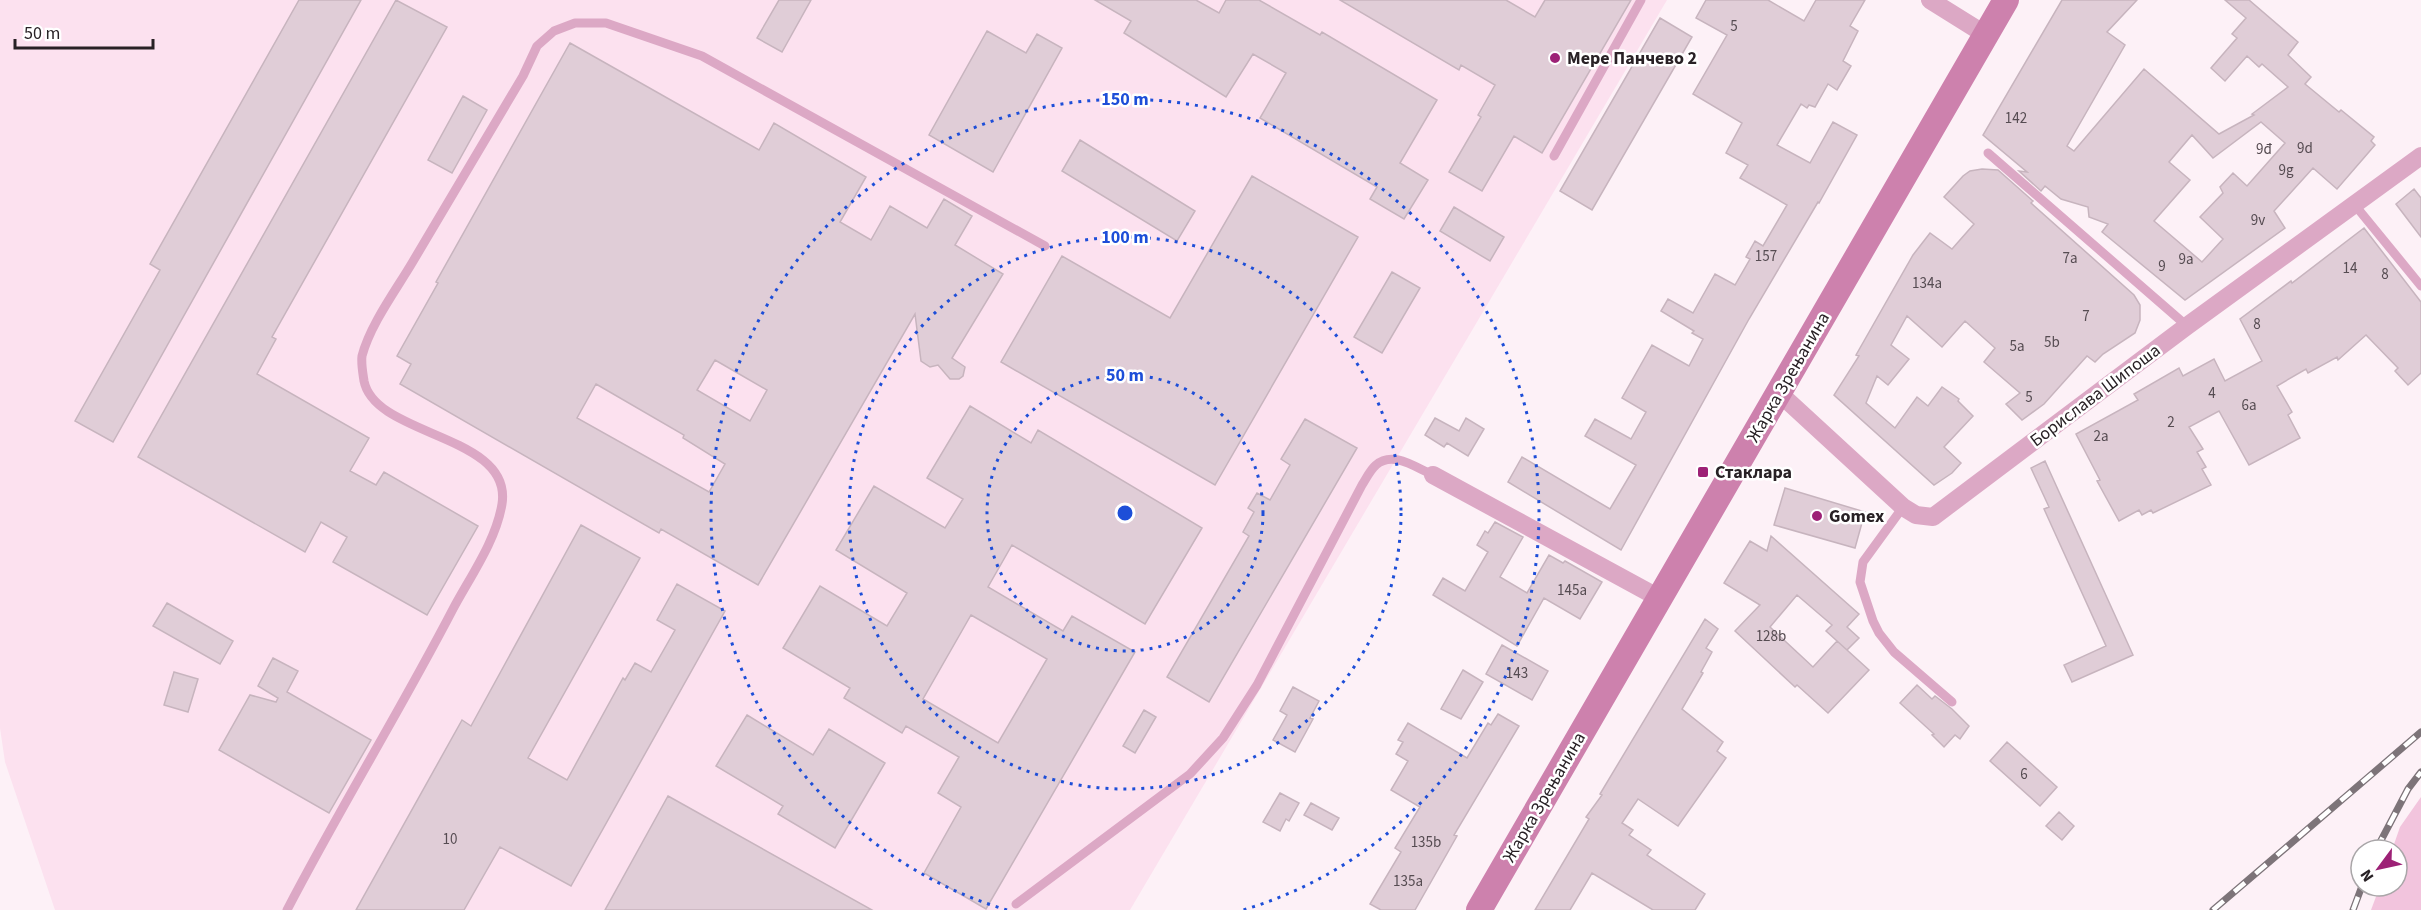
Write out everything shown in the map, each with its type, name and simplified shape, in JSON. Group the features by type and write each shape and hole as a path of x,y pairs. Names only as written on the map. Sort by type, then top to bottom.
{"street":[{"path":"1930,0 1986,35"},
{"name":"Жарка Зрењанина","path":"1479,910 2006,0"},
{"name":"Борислава Шипоша","path":"1779,393 1903,507 1916,515 1933,518 2187,326 2421,156"},
{"path":"1433,475 1659,598"}],"lane":[{"path":"1554,156 1641,0"},
{"path":"287,910 324,839 431,652 492,536 502,503 500,482 491,466 474,453 426,432 387,410 372,398 364,384 362,359 384,310 523,76 537,46 554,31 575,23 606,23 702,56 1045,246"},
{"path":"1988,153 2187,326"},
{"path":"2354,204 2421,286"},
{"path":"1016,904 1190,774 1223,738 1257,685 1362,485 1376,465 1389,458 1396,459 1433,475"},
{"path":"1903,507 1863,562 1860,582 1879,633 1894,652 1952,702"}],"shaded area":[{"path":"0,0 1667,0 1130,910 55,910 5,762 0,728"},
{"path":"2421,797 2421,910 2371,910 2376,898 2409,898 2409,838 2396,838 2400,827"}],"building":[{"path":"299,0 361,0 113,442 75,421 160,270 150,264"},
{"path":"396,0 447,27 272,337 276,339 257,374 369,438 350,471 376,485 384,472 478,526 427,615 333,562 347,537 321,522 305,552 138,457"},
{"path":"779,0 811,0 782,52 757,38"},
{"path":"1095,0 1196,0 1219,13 1226,0 1259,0 1320,35 1322,32 1437,100 1400,163 1428,180 1404,219 1370,199 1377,187 1260,118 1286,73 1253,54 1226,97 1124,33 1131,21"},
{"path":"1340,0 1506,0 1535,17 1545,0 1631,0 1542,153 1514,136 1482,191 1449,172 1481,117 1478,115 1495,85 1461,65 1459,70"},
{"path":"1706,0 1768,0 1804,21 1816,0 1865,0 1850,26 1858,31 1843,61 1851,66 1837,90 1828,84 1815,107 1809,105 1807,108 1801,104 1777,145 1810,163 1833,122 1857,135 1749,319 1621,550 1508,482 1522,457 1610,509 1636,465 1585,436 1595,419 1631,439 1646,412 1622,398 1652,345 1689,366 1703,339 1661,311 1668,299 1693,313 1715,274 1735,285 1750,259 1746,257 1755,241 1763,246 1787,205 1740,178 1748,165 1726,153 1742,123 1693,94 1727,35 1696,18"},
{"path":"2062,0 2137,0 2107,32 2125,45 2067,146 2074,151 2144,69 2219,134 2254,115 2252,114 2288,87 2262,64 2259,67 2247,56 2225,81 2211,68 2237,38 2232,34 2246,18 2225,0 2249,0 2298,42 2288,55 2311,77 2305,84 2374,137 2371,141 2375,145 2337,189 2313,168 2274,211 2285,228 2185,300 2102,232 2108,224 2089,217 2088,207 2061,199 2045,186 2041,191 2019,171 2027,172 1983,135","holes":["2261,122 2285,143 2247,186 2233,173 2220,187 2223,193 2200,217 2223,239 2202,262 2154,221 2190,180 2169,162 2192,135 2213,158"]},
{"path":"1660,18 1692,37 1592,210 1560,191"},
{"path":"987,31 1026,53 1037,34 1062,48 993,172 929,135"},
{"path":"570,43 759,150 774,123 866,177 840,222 871,240 890,206 927,228 944,199 972,216 955,245 1003,274 952,358 965,367 963,376 959,379 950,379 938,365 930,367 921,361 915,314 758,585 661,529 659,533 400,384 411,364 397,356 438,283 436,282","holes":["715,360 767,390 750,421 697,390","596,384 684,435 683,438 725,464 709,492 577,418"]},
{"path":"463,96 487,110 452,173 428,160"},
{"path":"1080,140 1195,211 1177,241 1062,171"},
{"path":"1998,170 2033,201 2031,203 2134,295 2140,305 2140,320 2135,333 2095,362 2087,356 2044,404 2022,420 2006,404 2020,393 1984,362 1995,348 1965,321 1942,347 1907,316 1891,345 1909,359 1888,385 1877,376 1866,403 1895,428 1917,397 1928,406 1942,387 1959,399 1958,401 1973,416 1944,447 1961,463 1952,473 1934,485 1834,395 1859,356 1856,355 1913,255 1930,233 1952,249 1974,224 1944,197 1963,176 1970,171"},
{"path":"1252,176 1358,237 1215,485 1001,362 1062,256 1170,318"},
{"path":"2414,189 2421,198 2421,237 2396,204"},
{"path":"1454,207 1504,237 1490,261 1440,231"},
{"path":"2364,228 2421,302 2421,373 2408,385 2395,371 2398,368 2366,335 2338,360 2337,357 2308,373 2306,369 2277,386 2292,412 2288,415 2300,438 2249,465 2219,411 2189,427 2203,449 2197,452 2206,467 2202,469 2211,485 2153,513 2151,510 2142,515 2139,510 2119,521 2097,481 2100,480 2076,434 2138,400 2134,394 2179,368 2183,376 2214,359 2225,381 2262,361 2240,319"},
{"path":"1392,272 1420,288 1382,353 1354,337"},
{"path":"970,406 1031,443 1038,430 1202,528 1145,624 1012,545 988,587 1063,631 1072,616 1135,652 986,909 924,873 961,807 938,793 959,757 906,726 902,733 844,698 850,688 783,648 820,586 887,626 907,593 836,550 874,486 945,528 963,499 927,478","holes":["971,615 1047,659 998,743 923,699"]},
{"path":"1435,418 1459,431 1466,418 1484,429 1468,456 1447,443 1444,447 1425,435"},
{"path":"1305,419 1357,448 1209,702 1167,677 1249,536 1243,532 1254,512 1248,508 1257,493 1270,500 1290,465 1281,459"},
{"path":"2045,461 2133,655 2072,682 2064,665 2106,646 2044,509 2049,507 2031,468"},
{"path":"1785,488 1865,512 1855,548 1774,525"},
{"path":"1495,522 1523,537 1500,577 1527,593 1549,555 1563,563 1565,561 1602,582 1580,619 1544,598 1517,646 1433,595 1443,578 1465,591 1488,552 1477,545 1485,531 1488,533"},
{"path":"581,525 640,558 528,758 567,780 623,678 625,680 635,663 651,672 675,630 657,620 677,584 725,611 571,886 500,847 464,910 356,910 462,720 471,726"},
{"path":"1771,536 1859,614 1847,627 1859,638 1847,650 1869,670 1828,713 1797,685 1795,687 1735,631 1760,605 1724,583 1750,541 1767,551","holes":["1797,595 1832,625 1826,631 1847,650 1837,641 1813,667 1770,627"]},
{"path":"167,603 233,641 220,664 153,626"},
{"path":"1705,619 1718,629 1706,648 1712,652 1701,672 1703,673 1682,709 1723,742 1717,751 1726,758 1678,826 1638,799 1622,823 1633,830 1629,835 1651,850 1647,855 1705,894 1695,910 1653,910 1592,873 1570,910 1535,910 1589,819 1586,817 1602,795 1600,794"},
{"path":"1502,645 1548,671 1532,700 1486,674"},
{"path":"273,658 298,671 287,692 371,740 329,813 219,750 250,695 276,702 278,698 258,686"},
{"path":"1463,670 1483,682 1461,719 1441,709"},
{"path":"174,672 198,679 188,712 164,705"},
{"path":"1917,685 1932,699 1935,696 1952,709 1969,726 1960,739 1955,735 1944,747 1932,735 1934,734 1900,703"},
{"path":"1293,687 1319,701 1310,718 1313,719 1295,752 1273,740 1287,715 1280,711"},
{"path":"1144,710 1156,717 1135,753 1123,746"},
{"path":"1498,714 1519,726 1454,835 1457,836 1415,910 1381,910 1370,904 1401,852 1395,848 1420,807 1391,790 1408,761 1396,754 1403,742 1398,740 1408,723 1467,758 1488,723 1491,725"},
{"path":"747,715 813,755 829,729 885,763 835,848 778,814 783,806 716,766"},
{"path":"2007,742 2057,787 2040,806 1990,761"},
{"path":"1280,793 1299,803 1289,821 1286,819 1280,831 1263,822"},
{"path":"668,796 872,910 605,910"},
{"path":"1311,803 1339,818 1332,830 1304,815"},
{"path":"2059,812 2074,826 2062,840 2046,826"}],"railway":[{"path":"2213,910 2421,732"},
{"path":"2382,838 2408,789 2421,772"},
{"path":"2353,910 2358,898"}],"place":[{"name":"Мере Панчево 2","path":"1555,58"},
{"name":"Стаклара","path":"1703,472"},
{"name":"Gomex","path":"1817,516"}]}
